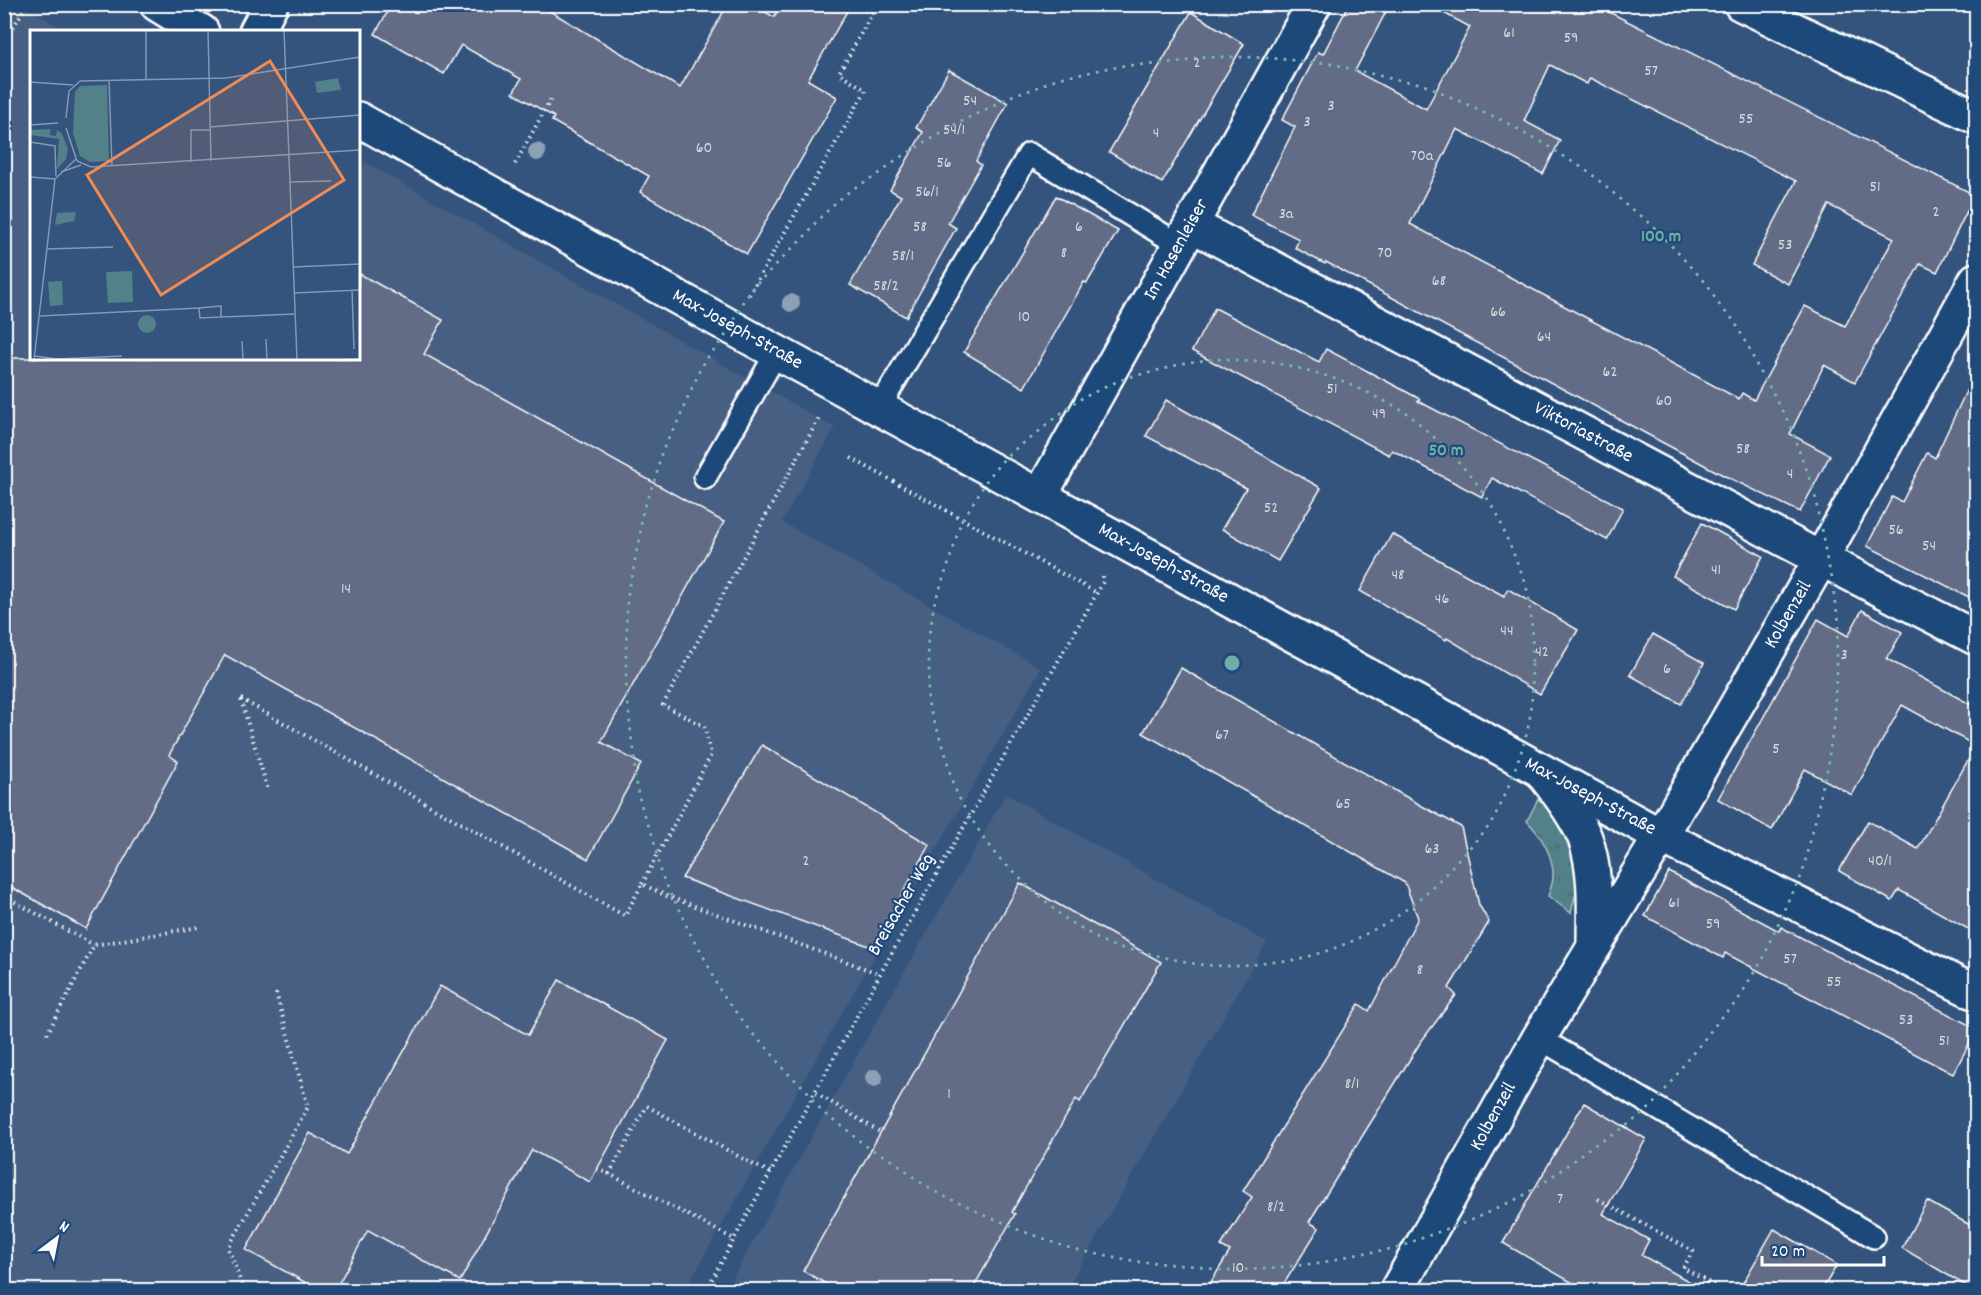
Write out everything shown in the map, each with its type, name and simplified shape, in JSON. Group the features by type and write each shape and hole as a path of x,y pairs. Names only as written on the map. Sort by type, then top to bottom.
{"street":[{"path":"156,4 199,30"},
{"path":"257,30 271,4"},
{"name":"Im Hasenleiser","path":"1040,496 1314,4"},
{"path":"1741,4 1977,117"},
{"name":"Max-Joseph-Straße","path":"360,120 731,327 1542,772 1661,836 1977,993"},
{"name":"Viktoriastraße","path":"1186,235 1977,638"},
{"name":"Kolbenzeil","path":"1397,1290 1539,1038 1661,836 1821,559 1977,280"},
{"path":"1542,772 1562,798 1585,838 1592,866 1594,944"}],"lane":[{"path":"879,408 1029,154 1186,235"},
{"path":"705,478 777,352"},
{"path":"1539,1038 1874,1237"}],"path":[{"path":"4,43 27,4"},
{"path":"731,327 866,90 839,73 874,10 849,9"},
{"path":"496,197 552,97"},
{"path":"268,790 241,699 625,916 711,756 704,726 663,705 838,386"},
{"path":"851,458 1097,593"},
{"name":"Breisacher Weg","path":"707,1290 880,974 1103,582 1103,569 1097,553 1107,534"},
{"path":"642,884 667,896 880,974"},
{"path":"4,896 94,945 200,927"},
{"path":"47,1034 94,945"},
{"path":"244,1290 228,1248 309,1107 276,993"},
{"path":"816,1093 880,1132"},
{"path":"609,1174 647,1106 771,1172"},
{"path":"597,1169 734,1239"},
{"path":"1598,1198 1693,1251 1683,1268 1723,1290"}],"shaded area":[{"path":"19,4 65,30 30,30 30,360 360,360 360,160 835,428 782,522 1041,668 685,1290 5,1290 4,12 9,5"},
{"path":"1006,794 1267,942 1066,1290 726,1290 881,1013"}],"green space":[{"path":"1538,799 1555,811 1566,827 1576,865 1577,888 1571,913 1548,896 1553,879 1549,854 1542,840 1527,821"}],"building":[{"path":"392,4 538,4 680,88 728,4 752,4 774,17 781,4 851,4 808,80 837,97 747,254 640,192 649,176 552,121 554,117 513,93 521,79 461,45 444,74 375,34"},
{"path":"1349,4 1390,4 1355,71 1426,109 1470,27 1427,4 1593,4 1975,195 1937,272 1920,264 1855,382 1824,365 1790,434 1830,455 1800,512 1723,475 1326,262 1325,264 1295,248 1299,239 1251,215 1295,127 1282,120 1318,52 1323,54","holes":["1550,65 1587,84 1590,78 1796,181 1752,265 1788,284 1829,205 1894,238 1845,326 1805,306 1754,400 1742,393 1739,399 1410,224 1457,129 1543,174 1560,140 1524,121"]},
{"path":"1191,12 1244,44 1162,183 1109,152"},
{"path":"949,70 1008,103 976,161 981,165 948,223 956,228 906,317 850,285 901,196 890,190 923,132 916,128"},
{"path":"1056,196 1118,231 1087,283 1084,282 1024,388 964,352"},
{"path":"360,274 443,320 424,354 724,522 601,742 641,764 588,859 225,655 169,755 178,761 86,929 4,883 4,358 30,358 30,360 360,360"},
{"path":"1215,308 1319,362 1326,349 1420,399 1418,401 1623,508 1607,540 1492,478 1482,497 1392,450 1389,455 1192,351"},
{"path":"1977,368 1977,601 1867,546 1892,497 1902,502 1927,453 1935,458"},
{"path":"1166,400 1321,488 1278,561 1222,529 1246,488 1146,436"},
{"path":"1702,523 1763,556 1734,609 1673,576"},
{"path":"1392,534 1504,596 1508,589 1578,630 1540,694 1447,638 1446,640 1360,591"},
{"path":"1862,610 1902,632 1887,659 1977,708 1977,934 1899,890 1892,901 1839,871 1868,821 1918,849 1976,746 1902,705 1852,795 1805,769 1772,830 1718,799 1818,619 1848,636"},
{"path":"1653,634 1704,663 1681,704 1630,675"},
{"path":"1181,668 1461,827 1479,905 1489,922 1449,988 1456,995 1420,1043 1309,1222 1319,1228 1280,1290 1206,1290 1230,1251 1221,1246 1252,1197 1243,1191 1359,1004 1369,1011 1418,918 1405,883 1143,733"},
{"path":"762,745 930,845 872,947 682,878"},
{"path":"1669,872 1779,931 1781,927 1977,1029 1953,1074 1725,953 1723,958 1645,916"},
{"path":"1020,883 1161,962 1080,1102 1076,1099 1012,1212 1015,1214 972,1290 837,1290 803,1271"},
{"path":"559,980 668,1040 590,1182 532,1150 460,1281 368,1230 335,1290 319,1290 246,1250 310,1133 347,1154 440,986 528,1035"},
{"path":"1584,1103 1646,1139 1603,1214 1649,1240 1641,1255 1705,1290 1585,1290 1503,1243"},
{"path":"1927,1201 1977,1229 1977,1290 1973,1290 1902,1248"},
{"path":"1774,1229 1837,1265 1822,1290 1739,1290"}]}
